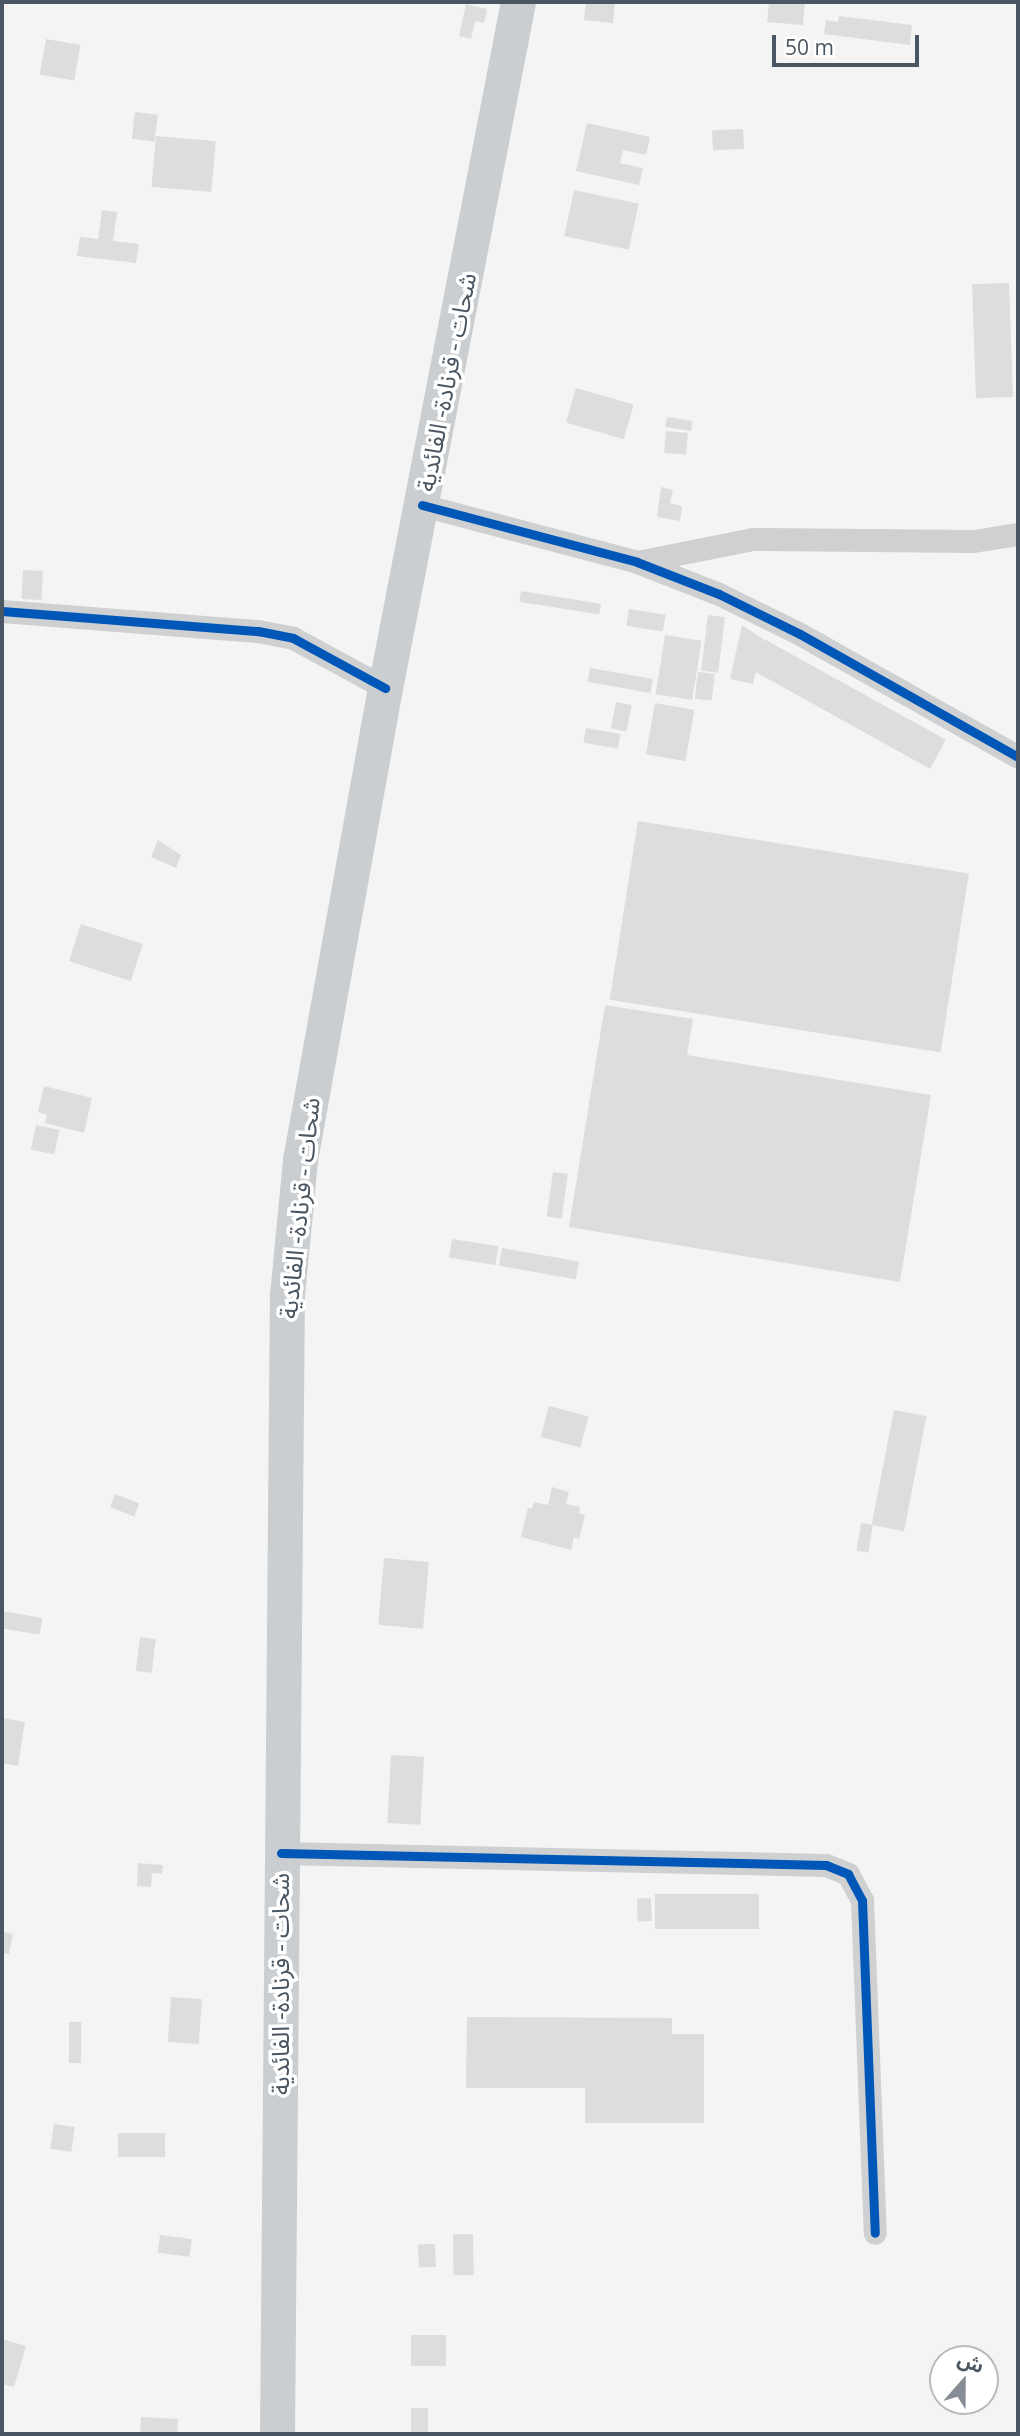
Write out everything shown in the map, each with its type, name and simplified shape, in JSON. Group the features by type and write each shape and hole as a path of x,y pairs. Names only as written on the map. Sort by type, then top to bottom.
{"main road":[{"name":"شحات - قرنادة- الفائدية","path":"277,2434 287,1295 300,1160 385,688 518,2"}],"street":[{"path":"422,505 637,562 800,634 1018,757"},
{"path":"637,562 753,539 974,541 1018,534"},
{"path":"2,611 281,636 333,657 385,688"},
{"path":"281,1853 826,1865 848,1874 862,1900 876,2233"}],"building":[{"path":"586,2 615,2 613,23 584,20"},
{"path":"769,2 805,2 803,25 767,22"},
{"path":"466,4 487,9 484,23 475,21 471,39 459,36"},
{"path":"839,16 912,25 910,45 824,34 826,20 838,22"},
{"path":"46,39 80,45 74,81 40,74"},
{"path":"135,112 158,115 155,142 132,139"},
{"path":"587,123 650,137 646,155 623,150 620,163 643,168 639,185 576,171"},
{"path":"743,129 744,149 713,151 712,131"},
{"path":"156,136 216,141 211,192 152,187"},
{"path":"574,190 639,204 629,250 564,236"},
{"path":"102,210 117,212 113,241 139,244 136,263 77,256 80,237 98,239"},
{"path":"1009,283 1013,397 976,398 972,284"},
{"path":"576,388 634,405 624,439 566,423"},
{"path":"667,417 693,421 691,431 665,427"},
{"path":"666,431 688,433 686,455 664,453"},
{"path":"661,487 673,490 670,503 682,506 680,521 657,517"},
{"path":"23,570 43,571 41,600 21,599"},
{"path":"521,591 601,604 599,615 519,602"},
{"path":"629,609 666,615 663,632 626,626"},
{"path":"708,615 725,617 718,673 701,671"},
{"path":"742,625 763,639 753,684 730,679"},
{"path":"665,635 702,641 692,700 656,694"},
{"path":"764,639 946,740 930,769 748,668"},
{"path":"590,668 653,679 651,693 588,682"},
{"path":"698,672 715,674 712,701 695,699"},
{"path":"616,702 632,705 627,732 611,729"},
{"path":"655,703 694,710 685,761 646,754"},
{"path":"586,728 620,734 618,749 583,743"},
{"path":"638,821 969,873 941,1052 610,1000"},
{"path":"158,840 181,855 176,868 151,857"},
{"path":"81,924 143,944 131,981 69,961"},
{"path":"605,1005 693,1019 687,1055 931,1095 900,1282 569,1227"},
{"path":"44,1086 92,1098 84,1133 45,1123 47,1115 38,1112"},
{"path":"36,1125 59,1130 54,1154 31,1149"},
{"path":"553,1172 568,1174 562,1219 547,1217"},
{"path":"452,1239 498,1246 495,1265 449,1258"},
{"path":"502,1248 579,1262 576,1279 499,1266"},
{"path":"549,1406 589,1417 580,1448 541,1437"},
{"path":"894,1410 926,1416 904,1531 872,1525"},
{"path":"552,1487 569,1492 566,1504 580,1507 579,1513 585,1515 579,1539 574,1537 571,1550 521,1537 528,1508 532,1509 534,1502 548,1505"},
{"path":"115,1494 139,1503 134,1516 110,1507"},
{"path":"861,1523 873,1525 868,1553 857,1551"},
{"path":"384,1558 429,1562 423,1629 378,1625"},
{"path":"2,1611 42,1618 39,1635 2,1628"},
{"path":"140,1637 156,1639 152,1673 136,1671"},
{"path":"2,1718 25,1722 18,1766 2,1763"},
{"path":"391,1755 424,1757 420,1825 387,1823"},
{"path":"138,1863 163,1865 162,1874 152,1873 151,1887 137,1886"},
{"path":"655,1894 759,1894 759,1929 655,1929"},
{"path":"637,1898 651,1898 652,1921 638,1921"},
{"path":"4,1932 13,1934 9,1954 2,1953"},
{"path":"171,1997 202,1999 199,2044 168,2042"},
{"path":"467,2017 672,2018 672,2034 704,2034 704,2123 585,2123 585,2088 466,2088"},
{"path":"69,2022 81,2022 81,2063 69,2063"},
{"path":"54,2124 75,2127 71,2152 51,2149"},
{"path":"118,2133 165,2133 165,2157 118,2157"},
{"path":"453,2234 473,2234 474,2275 454,2275"},
{"path":"160,2235 192,2239 190,2257 158,2253"},
{"path":"435,2244 436,2267 419,2268 418,2245"},
{"path":"411,2335 446,2335 446,2366 411,2366"},
{"path":"2,2339 26,2346 14,2387 2,2384"},
{"path":"411,2408 428,2408 428,2434 411,2434"},
{"path":"141,2417 178,2419 177,2434 140,2434"}],"cycle path":[{"path":"422,505 637,562 719,594 800,634 1018,757"},
{"path":"2,611 258,631 293,638 385,688"},
{"path":"281,1853 826,1865 848,1874 862,1900 875,2233"}]}
